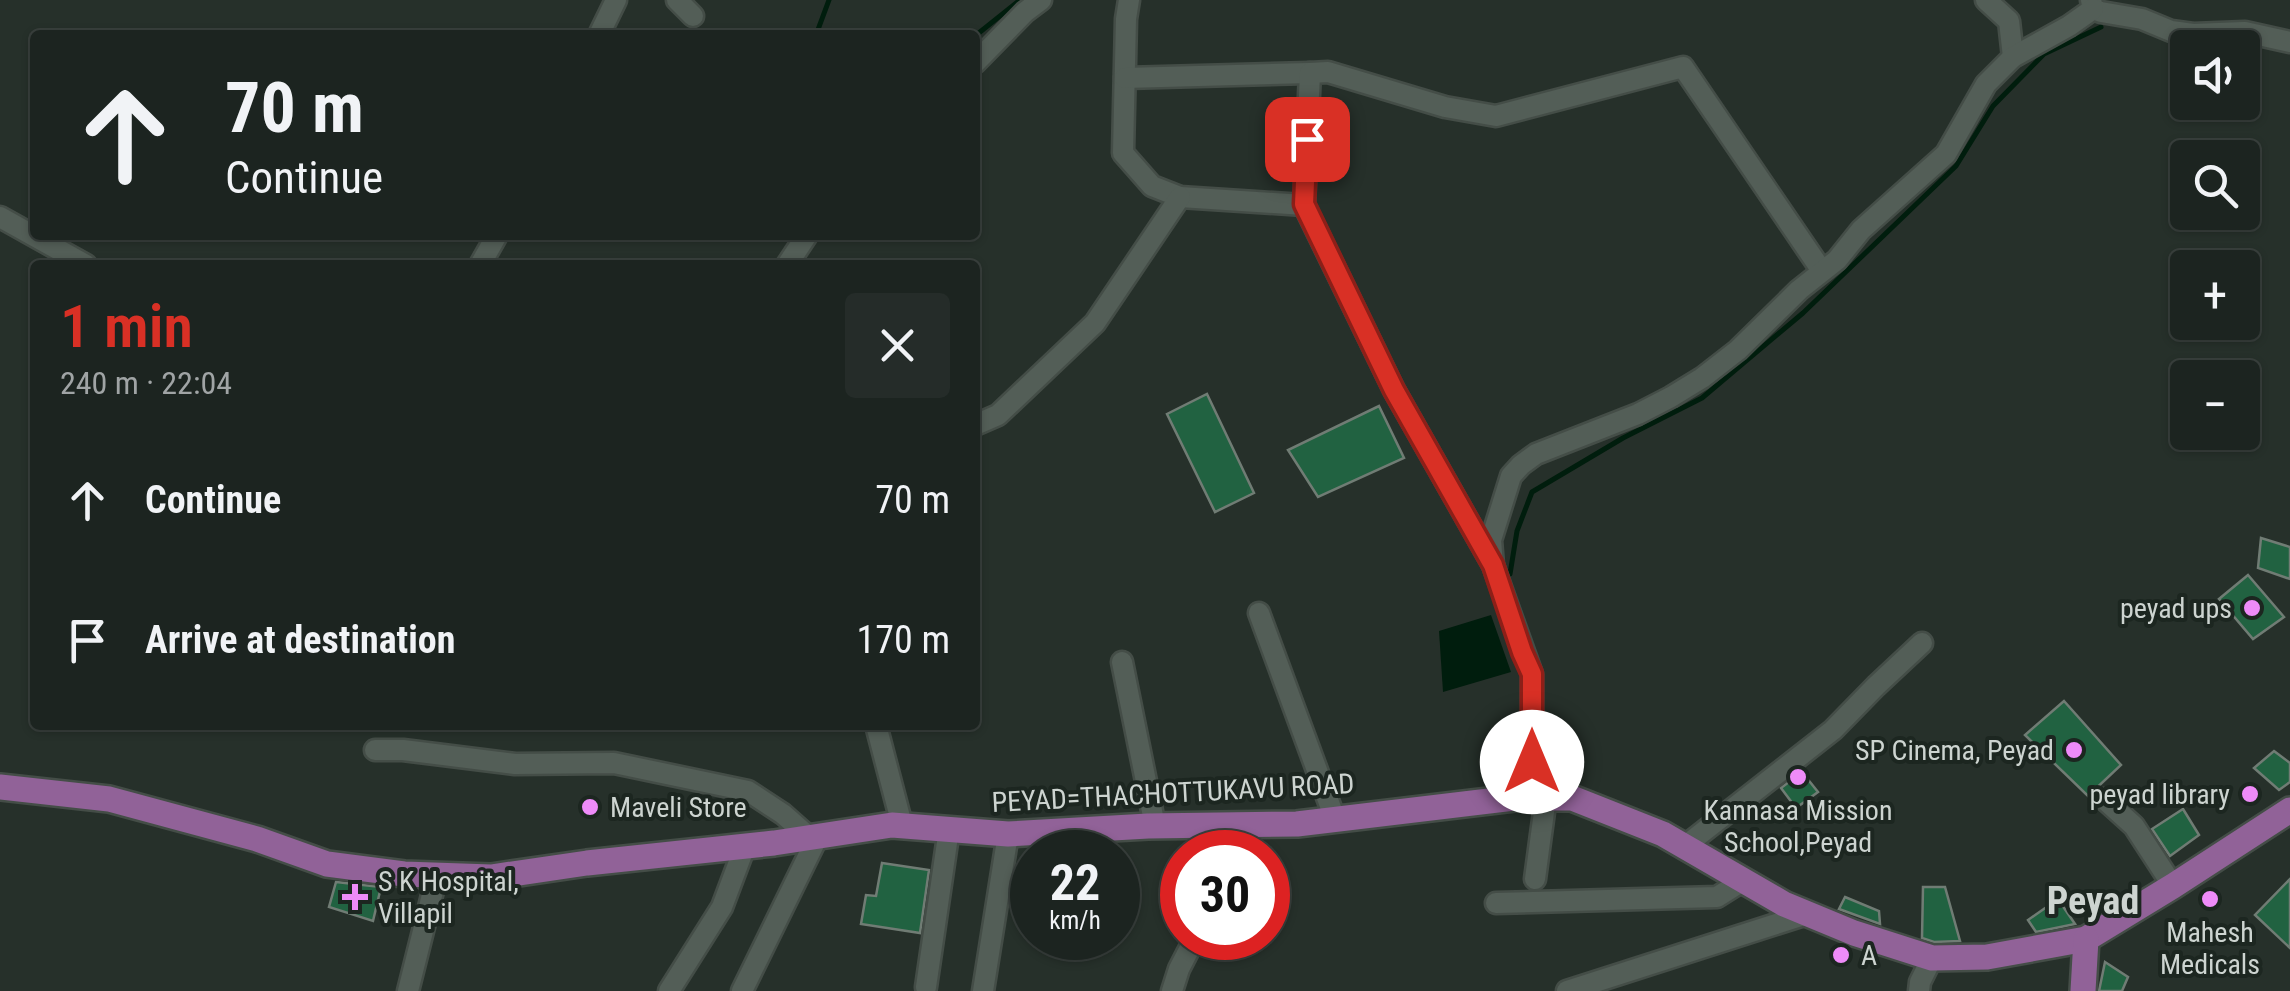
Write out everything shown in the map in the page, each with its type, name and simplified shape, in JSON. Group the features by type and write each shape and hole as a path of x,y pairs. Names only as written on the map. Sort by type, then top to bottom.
{"main road":[{"name":"PEYAD=THACHOTTUKAVU ROAD","path":"0,787 109,799 257,839 326,864 404,874 492,877 892,825 1008,834 1297,824 1539,797 1572,798 1663,834 1784,904 1854,933 1932,958 1987,956 2086,938"},
{"path":"2083,991 2086,938 2290,810"}],"street":[{"path":"601,30 616,0"},
{"path":"677,0 693,16"},
{"path":"980,58 1041,0"},
{"path":"1130,0 1126,19 1123,153 1152,186 1180,197 1304,204"},
{"path":"1986,0 2008,21 2014,57"},
{"path":"1493,565 1491,540 1500,507 1511,476 1521,465 1536,454 1638,414 1702,378 1738,350 1946,154 1986,84 2014,57 2069,26 2092,4 2171,32 2245,32 2290,42"},
{"path":"1124,78 1328,72 1445,107 1496,116 1682,67 1822,271"},
{"path":"1310,74 1304,204 1394,390 1493,565 1532,674 1539,797 1535,879"},
{"path":"980,423 998,415 1095,323 1180,197"},
{"path":"0,217 30,234"},
{"path":"41,240 77,260"},
{"path":"1259,613 1334,819"},
{"path":"1685,846 1833,730 1922,643"},
{"path":"1122,662 1154,826"},
{"path":"877,730 902,826"},
{"path":"375,750 515,764 614,763 748,791 813,837 742,991"},
{"path":"2104,799 2134,826 2173,886"},
{"path":"1207,825 1207,830"},
{"path":"926,986 949,830"},
{"path":"982,991 1008,834"},
{"path":"668,991 722,907 745,846"},
{"path":"408,991 437,875"},
{"path":"1496,903 1717,897 1744,880"},
{"path":"1567,991 1807,914"},
{"path":"1919,991 1932,958"},
{"path":"1172,991 1183,960"}],"shaded area":[{"path":"1491,615 1511,672 1443,692 1439,631"}],"building":[{"path":"1207,394 1254,493 1215,512 1167,414"},
{"path":"1379,406 1404,458 1318,497 1288,450"},
{"path":"2261,538 2290,547 2290,579 2258,568"},
{"name":"peyad ups","path":"2248,575 2284,617 2253,639 2219,599"},
{"name":"SP Cinema, Peyad","path":"2064,701 2121,765 2088,796 2025,735"},
{"path":"2274,751 2290,763 2290,782 2279,790 2254,768"},
{"name":"Kannasa Mission School,Peyad","path":"1802,772 1818,792 1796,808 1781,788"},
{"path":"2183,809 2199,835 2170,856 2152,829"},
{"path":"882,863 929,870 920,933 861,924 866,895 876,896"},
{"path":"2290,879 2290,948 2255,915"},
{"name":"S K Hospital, Villapil","path":"336,882 381,887 373,921 329,907"},
{"path":"1923,887 1945,887 1960,941 1934,942 1922,938"},
{"path":"1845,897 1879,911 1880,924 1839,909"},
{"path":"2058,899 2075,924 2036,932 2028,920"},
{"path":"2105,962 2128,977 2122,991 2099,991"}],"waterway":[{"path":"818,30 829,0"},
{"path":"980,32 1020,0"},
{"path":"1510,574 1517,531 1532,492 1623,438 1702,398 1803,313 1956,166 1993,106 2044,54 2101,27"}],"place":[{"name":"peyad ups","path":"2252,608"},
{"name":"SP Cinema, Peyad","path":"2074,750"},
{"name":"Kannasa Mission School,Peyad","path":"1798,777"},
{"name":"peyad library","path":"2250,794"},
{"name":"Maveli Store","path":"590,807"},
{"name":"S K Hospital, Villapil","path":"355,897"},
{"name":"Mahesh Medicals","path":"2210,899"},
{"name":"A","path":"1841,955"}],"district":[{"name":"Peyad","path":"2093,901"}],"route":[{"path":"1307,139 1304,204 1394,390 1493,565 1532,674 1532,762"}]}
